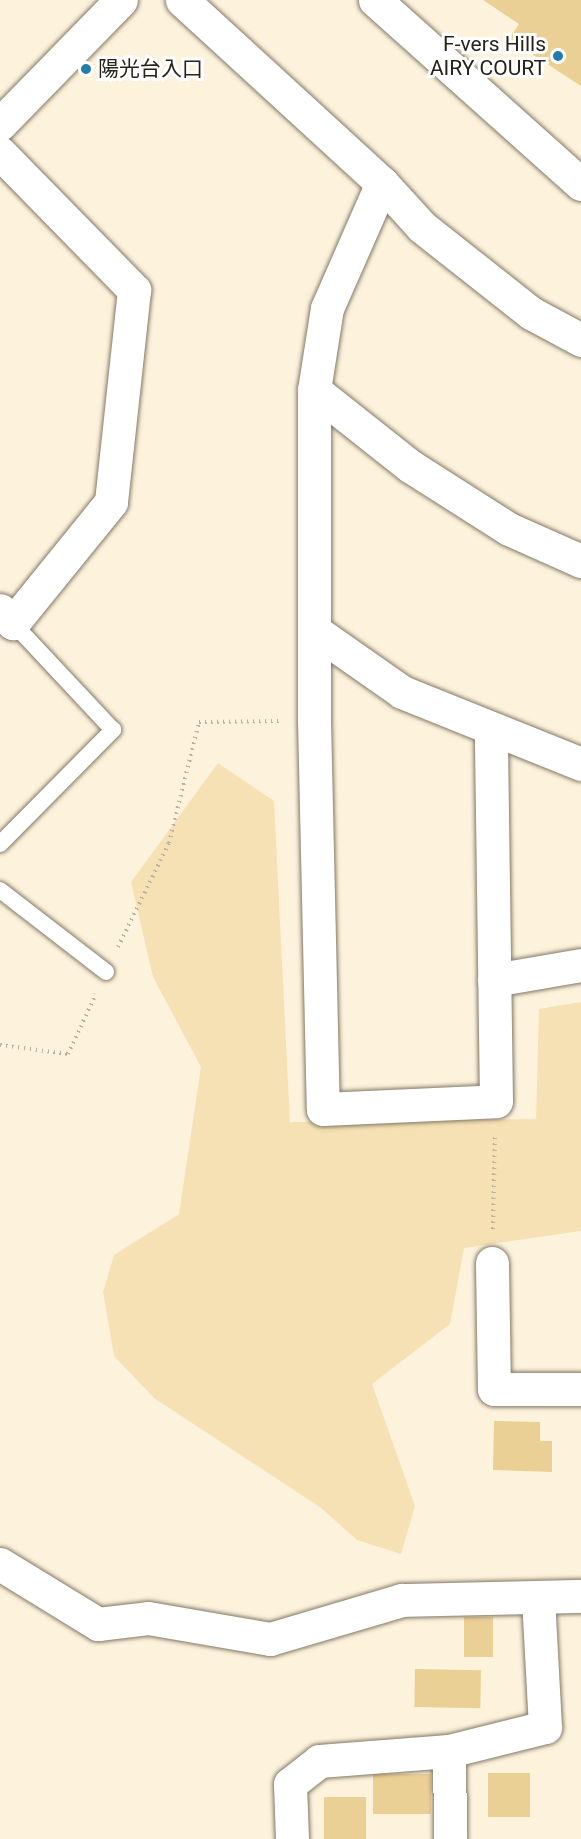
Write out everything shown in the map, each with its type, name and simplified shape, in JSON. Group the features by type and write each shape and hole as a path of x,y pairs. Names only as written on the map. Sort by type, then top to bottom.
{"street":[{"path":"0,124 122,0"},
{"path":"182,0 382,183 422,227 476,272 581,340"},
{"path":"375,0 581,184"},
{"path":"0,153 134,290 111,502 6,617"},
{"path":"382,183 327,308 314,390 314,720 324,1109 496,1101 491,730"},
{"path":"314,390 410,466 509,529 581,561"},
{"path":"315,631 402,692 491,730 581,764"},
{"path":"494,980 581,965"},
{"path":"492,1263 494,1389 581,1389"},
{"path":"0,1564 98,1624 148,1618 270,1639 402,1600 581,1596"},
{"path":"292,1839 290,1784 319,1761 449,1751 545,1726 538,1597"},
{"path":"449,1751 450,1839"}],"lane":[{"path":"0,844 113,730 6,617"},
{"path":"0,890 106,972"}],"path":[{"path":"0,1045 68,1054 169,843 199,722 314,720"},
{"path":"492,1263 496,1101"}],"shaded area":[{"path":"218,763 274,801 290,1122 536,1119 539,1009 581,1002 581,1231 464,1248 450,1324 372,1384 415,1506 401,1554 357,1540 321,1508 154,1398 114,1356 103,1292 114,1255 179,1214 201,1067 153,977 131,882"}],"building":[{"name":"F-vers Hills AIRY COURT","path":"483,0 581,0 581,86 509,39 519,24"},
{"path":"494,1421 540,1422 540,1441 552,1441 552,1472 493,1470"},
{"path":"464,1617 493,1617 493,1657 464,1657"},
{"path":"415,1669 481,1670 480,1708 414,1707"},
{"path":"488,1773 530,1773 530,1817 488,1817"},
{"path":"373,1774 431,1774 431,1814 373,1814"},
{"path":"324,1797 366,1797 366,1839 324,1839"}],"place":[{"name":"F-vers Hills AIRY COURT","path":"558,56"},
{"name":"陽光台入口","path":"86,69"}]}
